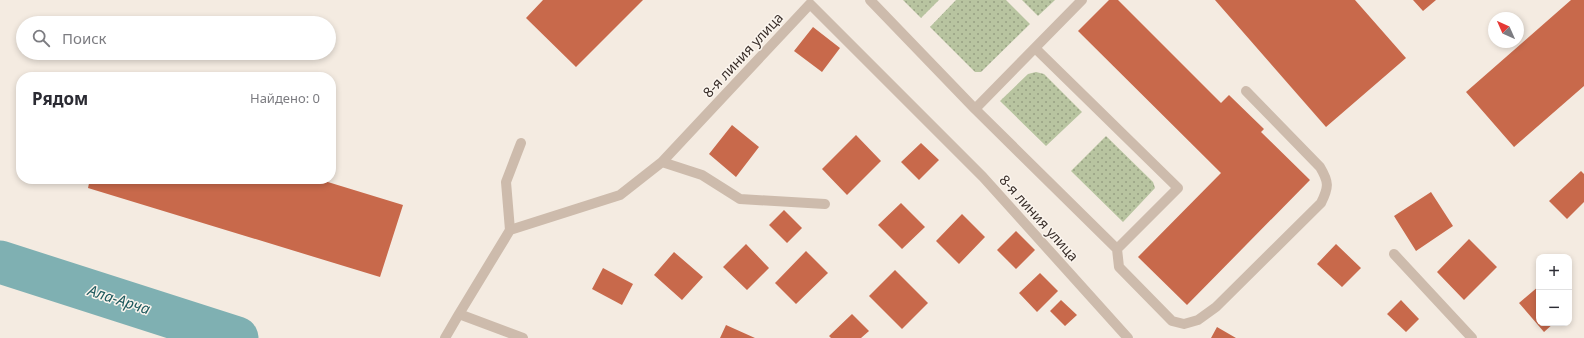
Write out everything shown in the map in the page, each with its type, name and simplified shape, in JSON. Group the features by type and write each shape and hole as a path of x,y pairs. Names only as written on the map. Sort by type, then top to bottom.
{"street":[{"path":"870,0 975,109 1117,250 1119,267 1172,321 1184,324 1198,320 1216,307 1321,203 1327,191 1328,180 1320,167 1246,91"},
{"path":"975,109 1082,0"},
{"name":"8-я линия улица","path":"510,230 620,195 662,162 811,2 983,177 1128,338"},
{"path":"1035,48 1178,188 1117,250"},
{"path":"445,338 510,230 506,182 521,143"},
{"path":"662,162 702,175 740,199 825,204"},
{"path":"1394,254 1472,338"},
{"path":"459,314 524,338"}],"green space":[{"path":"903,0 939,0 921,18"},
{"path":"956,0 1006,0 1030,24 981,72 975,72 930,27"},
{"path":"1022,0 1055,0 1038,16"},
{"path":"1036,72 1044,74 1082,112 1046,146 1000,101 1028,74"},
{"path":"1106,136 1153,182 1155,188 1123,222 1071,171"}],"building":[{"path":"543,0 643,0 576,67 526,18"},
{"path":"1109,0 1118,0 1221,103 1229,95 1264,129 1261,132 1310,180 1187,305 1138,257 1221,173 1078,31"},
{"path":"1215,0 1355,0 1406,58 1326,127"},
{"path":"1413,0 1436,0 1423,11"},
{"path":"1571,0 1584,0 1584,86 1514,147 1466,92 1516,48 1524,48 1524,41"},
{"path":"813,27 840,48 822,72 794,51"},
{"path":"732,125 759,147 736,177 709,154"},
{"path":"856,135 881,161 847,195 822,169"},
{"path":"921,143 939,160 919,180 901,162"},
{"path":"1581,171 1584,174 1584,202 1567,219 1549,201"},
{"path":"89,184 334,184 403,205 380,277 88,188"},
{"path":"1431,192 1453,226 1416,251 1394,216"},
{"path":"901,203 925,227 902,249 878,225"},
{"path":"784,210 802,228 787,243 769,225"},
{"path":"962,214 985,237 959,264 936,241"},
{"path":"1016,231 1035,250 1016,269 997,250"},
{"path":"1469,239 1497,267 1464,300 1437,272"},
{"path":"746,244 769,268 747,290 723,267"},
{"path":"1336,244 1361,268 1342,287 1317,264"},
{"path":"806,251 828,273 796,304 775,283"},
{"path":"674,252 703,277 682,300 654,275"},
{"path":"603,268 633,284 622,305 592,289"},
{"path":"895,270 928,303 902,329 869,296"},
{"path":"1040,273 1058,291 1037,312 1019,293"},
{"path":"1536,289 1536,323 1519,303"},
{"path":"1061,300 1077,315 1065,326 1050,311"},
{"path":"1401,300 1419,319 1406,332 1387,314"},
{"path":"852,314 869,331 861,338 831,338 829,336"},
{"path":"726,325 755,338 720,338"},
{"path":"1539,326 1551,326 1544,332"},
{"path":"1217,327 1236,338 1211,338"}],"waterway":[{"name":"Ала-Арча","path":"0,262 237,338"}]}
